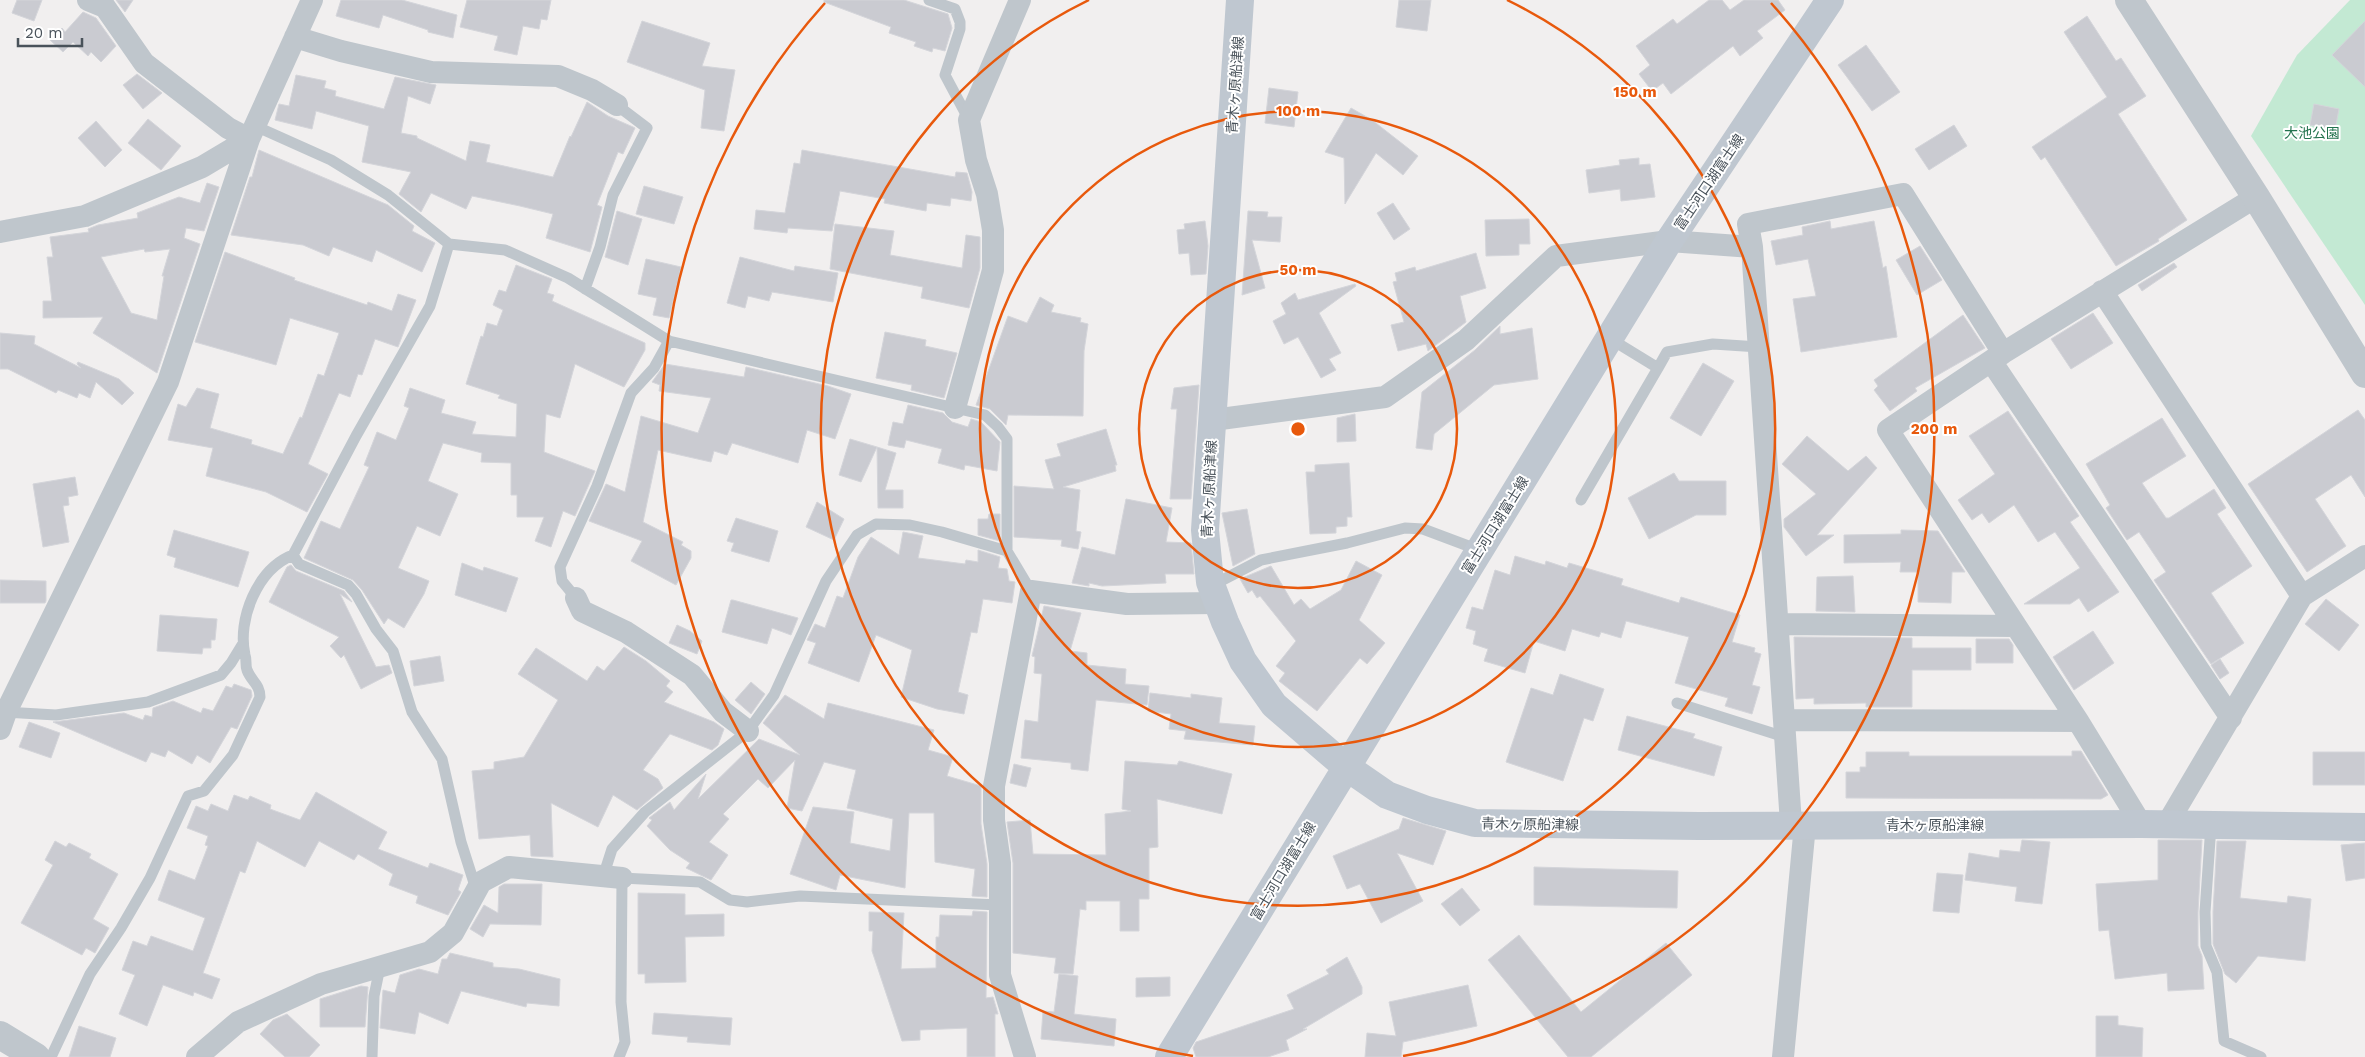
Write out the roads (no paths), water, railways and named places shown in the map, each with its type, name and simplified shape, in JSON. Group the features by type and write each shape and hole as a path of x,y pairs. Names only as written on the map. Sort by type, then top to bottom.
{"main road":[{"name":"青木ヶ原船津線","path":"1240,0 1205,530 1215,594 1243,661 1274,705 1345,766 1387,795 1427,810 1475,823 1699,826 2154,824 2365,827"},
{"name":"富士河口湖富士線","path":"1169,1057 1345,766 1669,241 1830,0"}],"street":[{"path":"88,0 105,7 144,63 228,128 252,133"},
{"path":"2,717 168,382 252,133 312,0"},
{"path":"954,408 993,270 993,230 987,194 976,160 969,120 1020,0"},
{"path":"2129,0 2256,197 2365,374"},
{"path":"295,37 341,51 431,72 558,76 570,80 615,103"},
{"path":"0,232 85,216 202,167 252,133"},
{"path":"1783,1057 1798,825 1785,729 1752,247 1748,224 1903,194 1997,357 2231,718"},
{"path":"2256,197 1997,357 1888,430 2078,721 2154,824 2231,718 2302,596 2365,556"},
{"path":"1213,420 1385,397 1466,340 1556,256 1669,241 1752,247"},
{"path":"2102,291 2302,596"},
{"path":"1025,1057 1000,975 1000,863 994,820 994,786 1031,591 1127,604 1215,594"},
{"path":"576,598 582,611 626,632 692,675 723,712 748,730"},
{"path":"1778,624 2016,626"},
{"path":"1785,729 2078,721"},
{"path":"197,1057 238,1022 321,984 430,952 453,933 481,882 509,868 612,878"},
{"path":"0,1035 36,1057"}],"lane":[{"path":"929,0 955,9 960,22 960,30 945,75 969,120"},
{"path":"585,289 600,247 612,195 647,128 615,103"},
{"path":"252,133 331,160 395,200 449,244 505,250 568,278 669,341 985,415 1007,439 1007,550 1031,591"},
{"path":"2,717 56,715 148,702 221,675 231,664 242,646 249,606 262,580 282,560 293,556 356,436 430,306 449,244"},
{"path":"1610,338 1658,368"},
{"path":"576,598 562,580 560,568 597,486 631,393 654,368 669,341"},
{"path":"1582,500 1667,352 1713,344 1759,347"},
{"path":"619,1057 625,1042 612,878 612,850 645,812 748,730 774,695 826,581 857,535 876,524 910,526 942,532 1007,550"},
{"path":"1215,594 1261,560 1346,543 1405,528 1423,529 1479,550"},
{"path":"293,556 299,564 348,586 356,594 393,652 412,712 442,759 461,842 476,891"},
{"path":"51,1057 90,974 121,928 150,878 188,796 204,791 233,755 260,697 260,688 247,670 242,646"},
{"path":"1677,703 1785,729"},
{"path":"2211,825 2205,912 2206,946 2217,972 2224,1041 2261,1057"},
{"path":"612,878 700,882 730,900 747,902 800,896 999,904"},
{"path":"372,1057 374,996 380,967"}],"park label":[{"name":"大池公園","path":"2312,133"}]}
